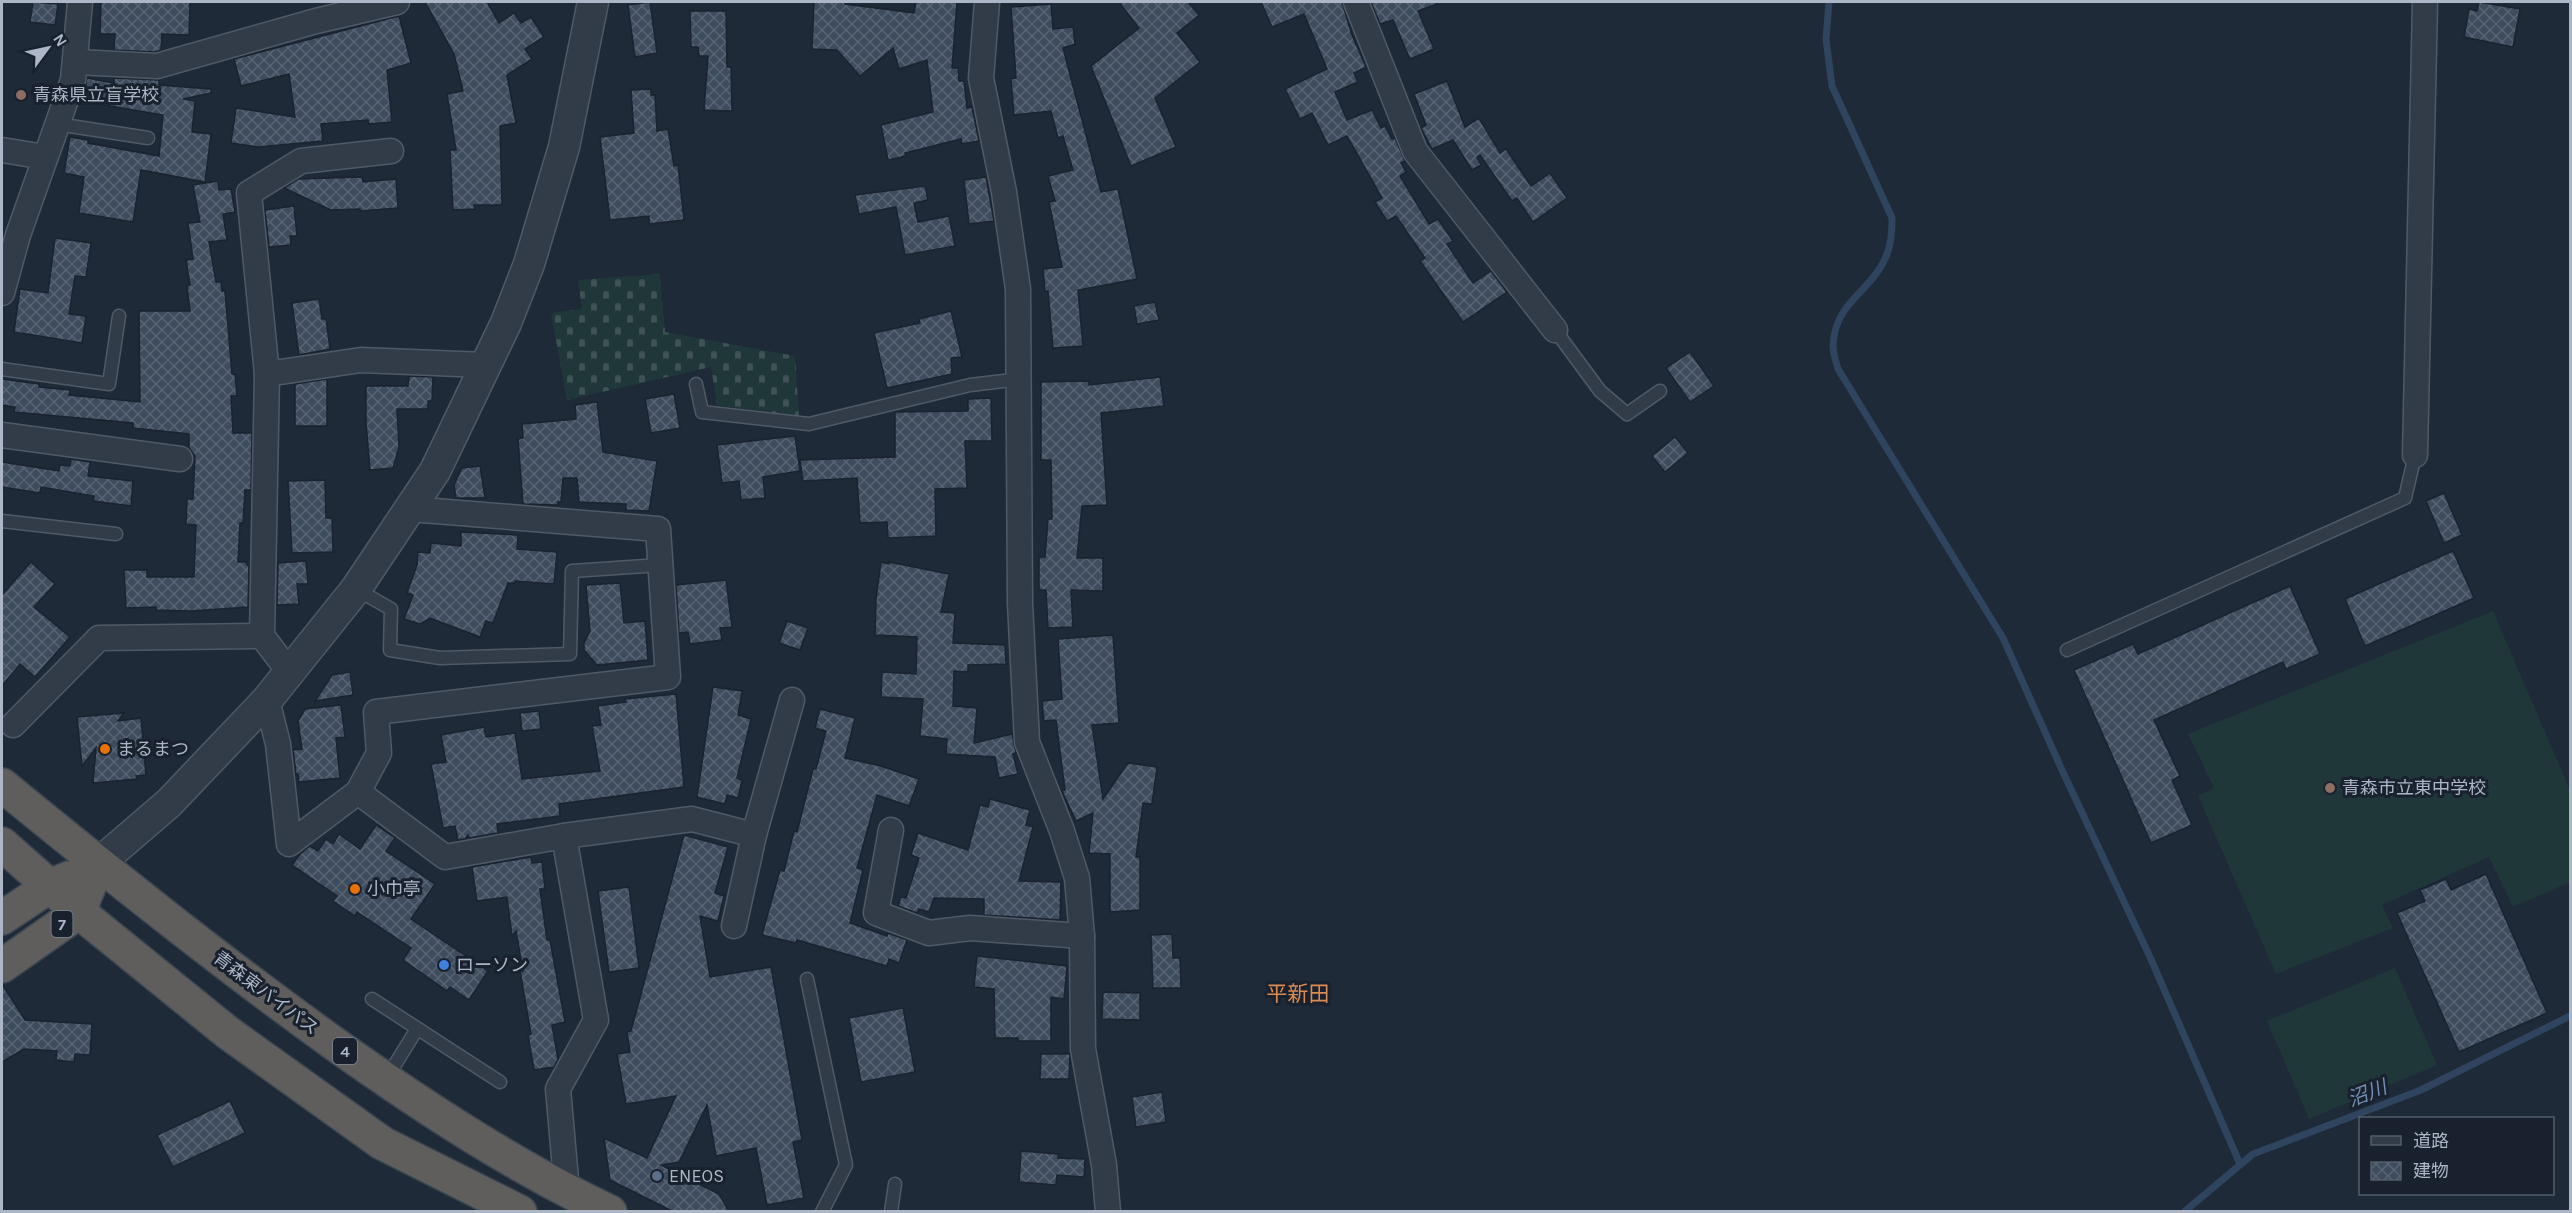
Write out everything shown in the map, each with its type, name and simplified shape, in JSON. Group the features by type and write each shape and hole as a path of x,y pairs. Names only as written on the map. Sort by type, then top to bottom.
{"highway":[{"name":"青森東バイパス","path":"2,785 98,864 279,1004 425,1108 567,1191 610,1212"},
{"path":"2,844 79,912 227,1032 382,1143 520,1212"},
{"name":"7","path":"2,918 50,886 98,864"},
{"name":"7","path":"2,966 79,912 98,864"}],"street":[{"path":"2,293 18,235 73,80 80,2"},
{"path":"76,62 157,66 314,11 397,2"},
{"path":"98,864 169,803 267,700 356,589 435,471 460,423 506,322 529,264 564,147 593,2"},
{"path":"987,2 981,78 1004,192 1018,289 1020,603 1027,742 1039,778 1062,831 1077,878 1082,936 1083,1049 1104,1165 1108,1212"},
{"path":"1356,2 1416,151 1555,330"},
{"path":"2415,455 2425,2"},
{"path":"2,150 45,157"},
{"path":"290,673 262,636 267,374 249,193 301,161 391,151"},
{"path":"267,374 361,360 485,366"},
{"path":"2,435 180,459"},
{"path":"267,700 278,744 289,844 358,792 379,753 376,712 668,677 658,529 410,509"},
{"path":"13,725 99,638 262,636"},
{"path":"734,926 754,835 792,700"},
{"path":"358,792 445,857 564,836 692,819 754,835"},
{"path":"891,830 876,913 929,933 970,928 1082,936"},
{"path":"564,836 596,1020 558,1089 567,1191"}],"lane":[{"path":"57,124 148,138"},
{"path":"2,369 109,384 119,316"},
{"path":"1555,330 1600,391 1626,414 1660,391"},
{"path":"696,384 702,412 809,424 970,385 1020,379"},
{"path":"2067,650 2405,498 2415,455"},
{"path":"2,521 116,534"},
{"path":"356,589 391,609 390,650 440,658 570,654 572,571 660,565"},
{"path":"807,979 846,1165 822,1212"},
{"path":"372,999 500,1082"},
{"path":"386,1080 417,1029"},
{"path":"891,1212 895,1184"}],"green space":[{"path":"660,274 665,332 795,356 799,417 717,405 711,367 567,400 551,313 582,309 578,280"},
{"path":"2493,611 2570,790 2570,882 2513,907 2489,857 2382,905 2393,928 2276,974 2198,796 2214,788 2188,734"},
{"path":"2395,968 2437,1065 2309,1119 2267,1021"}],"building":[{"path":"33,2 58,4 55,25 30,22"},
{"path":"101,2 190,2 189,35 162,34 161,50 155,52 114,50 115,34 100,34"},
{"path":"425,2 487,2 499,23 514,13 521,23 531,17 544,37 525,49 532,59 507,75 516,123 500,126 502,205 474,205 475,209 453,210 450,150 456,150 447,94 463,91 454,54"},
{"path":"650,2 657,53 635,57 628,5"},
{"path":"814,2 845,2 845,4 914,13 916,2 957,2 952,68 958,68 959,81 964,81 967,108 972,107 979,141 962,144 961,139 905,153 906,156 888,160 881,125 933,112 927,60 899,69 893,48 860,76 837,50 812,49"},
{"path":"1119,2 1188,2 1199,15 1177,33 1200,62 1155,98 1176,147 1131,166 1091,66 1139,28"},
{"path":"1261,2 1342,2 1352,35 1366,67 1354,73 1358,82 1335,92 1347,120 1372,110 1381,128 1385,126 1392,139 1395,138 1405,161 1401,163 1406,172 1400,176 1429,224 1438,219 1453,241 1447,244 1473,283 1491,271 1507,292 1463,322 1420,261 1425,258 1396,216 1387,221 1375,202 1382,198 1347,136 1328,145 1312,113 1300,119 1285,89 1327,69 1304,14 1272,27"},
{"path":"1371,2 1436,2 1437,4 1418,11 1434,49 1410,59 1393,20 1380,24"},
{"path":"2479,2 2520,9 2513,47 2464,37 2469,9 2477,11"},
{"path":"1051,4 1053,29 1073,27 1075,44 1063,48 1101,192 1118,189 1137,279 1078,290 1083,346 1053,348 1048,291 1045,291 1043,269 1062,267 1049,202 1055,201 1048,176 1073,170 1063,136 1058,138 1051,111 1014,115 1011,79 1016,78 1011,7"},
{"path":"690,11 726,11 727,67 731,67 732,111 704,110 708,56 699,56 698,47 691,47"},
{"path":"399,16 411,63 387,70 392,122 369,124 368,120 321,124 323,141 258,147 231,143 236,108 295,117 289,74 241,86 234,59"},
{"path":"87,78 114,83 114,78 159,80 159,85 211,89 211,93 183,99 195,101 192,132 211,134 205,182 141,170 133,222 79,213 84,177 64,173 70,137 88,140 88,143 159,156 163,115 82,101"},
{"path":"1447,81 1465,127 1479,118 1500,153 1506,149 1531,186 1550,173 1567,198 1533,222 1517,198 1512,201 1480,155 1477,157 1481,165 1472,170 1453,140 1432,149 1421,128 1426,125 1414,94"},
{"path":"651,89 651,95 655,95 657,131 668,129 674,166 678,165 684,220 649,224 649,216 610,220 600,137 634,133 631,90"},
{"path":"362,177 363,182 396,179 398,208 360,211 360,209 331,210 284,188 298,179"},
{"path":"986,177 994,221 969,224 964,180"},
{"path":"218,181 219,190 231,189 235,212 223,214 227,240 209,242 216,282 221,282 222,291 225,291 232,374 235,374 237,396 231,396 233,433 252,433 251,490 245,490 238,562 246,562 249,565 248,607 191,611 156,610 156,607 126,608 124,570 147,570 147,577 194,577 196,525 186,524 187,499 193,499 195,456 189,448 189,434 133,428 133,423 14,412 15,407 2,405 2,379 39,384 39,387 70,390 69,395 140,402 139,311 190,311 187,286 190,285 186,260 193,259 188,223 200,222 193,185"},
{"path":"925,186 928,200 914,203 918,222 949,216 955,246 905,255 896,207 859,214 855,195"},
{"path":"294,206 297,236 290,236 291,245 269,247 265,210"},
{"path":"55,238 91,243 86,277 75,276 69,314 86,316 82,343 14,332 20,289 48,293"},
{"path":"319,299 322,319 326,319 330,349 299,355 292,303"},
{"path":"1155,302 1159,320 1137,324 1134,306"},
{"path":"951,311 962,357 951,358 952,374 887,388 874,333 920,323 919,319"},
{"path":"1690,352 1714,386 1690,402 1666,368"},
{"path":"409,376 433,377 432,401 428,401 428,409 397,409 399,447 393,468 370,470 366,386 408,386"},
{"path":"1160,377 1164,406 1101,413 1107,505 1082,506 1077,558 1103,558 1103,591 1071,590 1073,627 1048,628 1046,590 1039,590 1039,557 1045,557 1048,519 1052,519 1051,460 1041,460 1041,382 1089,381 1089,385"},
{"path":"327,379 327,426 295,426 295,384"},
{"path":"674,394 680,428 651,433 645,399"},
{"path":"991,398 992,441 965,441 967,488 935,489 936,536 888,538 887,522 860,523 857,478 803,481 800,460 895,457 895,412 968,411 968,399"},
{"path":"597,402 603,452 657,461 649,511 626,510 626,504 579,502 577,478 563,478 561,502 558,502 558,505 523,504 518,439 523,438 522,424 576,419 575,405"},
{"path":"795,436 800,471 763,477 765,498 741,500 739,481 722,483 717,445"},
{"path":"1675,437 1688,453 1665,472 1652,456"},
{"path":"71,459 90,462 88,476 133,481 131,506 93,501 94,496 41,487 40,493 2,487 2,462 59,471 60,465 70,466"},
{"path":"480,466 485,498 456,498 454,485 462,468"},
{"path":"325,480 326,518 332,518 333,552 292,553 288,481"},
{"path":"2444,493 2462,535 2444,543 2426,501"},
{"path":"461,532 518,535 517,549 557,552 554,584 515,581 515,583 508,583 493,623 486,621 480,637 430,618 420,624 404,619 413,595 407,593 417,565 418,552 430,553 431,543 461,546"},
{"path":"2453,551 2474,598 2365,646 2345,599"},
{"path":"306,561 308,584 297,584 299,604 277,605 278,563"},
{"path":"31,562 55,584 34,607 70,637 35,677 20,664 2,686 2,595"},
{"path":"881,562 949,574 941,612 955,613 953,643 1005,645 1006,664 968,665 968,672 954,671 953,706 977,708 974,743 1012,734 1016,753 1013,754 1018,774 999,778 995,757 946,754 947,739 920,736 923,699 881,697 882,672 916,674 917,637 875,635 876,599"},
{"path":"726,580 732,627 720,628 722,640 690,644 688,632 679,633 676,585"},
{"path":"620,583 624,623 645,621 648,660 597,665 584,650 584,643 590,631 586,585"},
{"path":"2290,586 2320,654 2286,669 2283,662 2154,720 2180,776 2172,780 2192,825 2151,843 2074,670 2133,644 2138,654"},
{"path":"787,621 808,628 800,650 779,643"},
{"path":"1113,635 1119,723 1092,725 1103,799 1128,763 1157,767 1152,804 1143,803 1136,857 1140,857 1140,910 1110,912 1110,854 1089,853 1093,813 1076,821 1062,791 1065,790 1056,720 1044,721 1042,701 1062,699 1058,639"},
{"path":"350,672 353,695 315,701 332,675"},
{"path":"713,687 742,691 738,715 751,719 737,778 742,780 738,798 727,795 725,804 697,797"},
{"path":"676,694 684,787 559,804 560,816 497,824 498,833 469,838 468,835 465,839 458,840 455,826 443,828 431,764 446,762 441,735 484,727 486,737 515,733 522,779 600,771 592,726 601,725 598,706 626,702 625,699"},
{"path":"341,705 345,737 336,738 340,778 299,782 293,750 302,749 298,721 305,709"},
{"path":"820,709 855,718 845,758 881,766 919,779 909,806 877,795 857,868 863,870 850,923 887,936 888,933 907,940 899,963 889,959 887,966 797,940 796,943 762,935 780,870 784,871 794,831 797,832 813,769 816,769 826,731 815,728"},
{"path":"539,711 541,729 522,731 520,713"},
{"path":"124,713 118,721 141,718 146,775 136,776 137,779 93,783 96,748 82,766 77,717"},
{"path":"990,799 1030,810 1026,825 1033,827 1019,881 1061,882 1060,920 984,915 984,899 934,898 929,912 919,909 917,913 898,906 901,897 906,898 919,858 911,855 918,833 968,850 980,805 988,807"},
{"path":"376,825 395,838 386,851 435,884 411,919 488,971 469,1000 450,987 447,991 403,960 411,948 357,912 355,916 333,901 337,896 292,865 310,846 318,851 326,839 333,844 339,834 360,849"},
{"path":"684,835 728,847 715,893 724,896 718,921 700,916 710,977 771,967 802,1140 793,1142 804,1198 767,1205 756,1148 716,1156 707,1105 679,1162 661,1165 719,1194 729,1212 674,1212 610,1180 604,1138 647,1158 676,1096 626,1104 617,1054 630,1052 627,1032 631,1031"},
{"path":"531,857 532,863 542,862 545,889 540,889 547,940 550,940 565,1022 552,1025 558,1059 554,1067 534,1070 528,1035 531,1034 520,971 523,971 516,931 512,936 507,897 477,901 472,867"},
{"path":"2486,874 2547,1013 2459,1052 2397,913 2425,901 2420,890 2446,879 2451,890"},
{"path":"629,887 639,968 609,972 598,891"},
{"path":"1172,934 1173,958 1180,958 1181,988 1153,988 1151,935"},
{"path":"977,956 1067,966 1064,999 1051,997 1051,1041 995,1038 994,989 974,987"},
{"path":"2,984 25,1020 92,1024 90,1055 75,1054 74,1062 56,1060 57,1051 24,1049 2,1062"},
{"path":"1103,992 1140,993 1140,1020 1102,1019"},
{"path":"903,1008 915,1072 861,1082 849,1018"},
{"path":"1041,1054 1070,1054 1069,1079 1040,1079"},
{"path":"1162,1092 1166,1122 1136,1127 1132,1097"},
{"path":"230,1101 245,1133 173,1167 157,1135"},
{"path":"1021,1151 1058,1154 1058,1158 1085,1159 1084,1177 1057,1175 1056,1185 1019,1182"}],"waterway":[{"path":"1829,2 1826,39 1832,86 1892,218 1888,252 1883,263 1839,319 1833,346 1838,369 2003,638 2150,957 2240,1164"},
{"name":"沼川","path":"2184,1212 2253,1154 2421,1090 2570,1016"}],"place":[{"name":"青森県立盲学校","path":"21,95"},
{"name":"まるまつ","path":"105,749"},
{"name":"青森市立東中学校","path":"2330,788"},
{"name":"小巾亭","path":"355,889"},
{"name":"ローソン","path":"444,965"},
{"name":"ENEOS","path":"657,1176"}],"district":[{"name":"平新田","path":"1298,994"}]}
